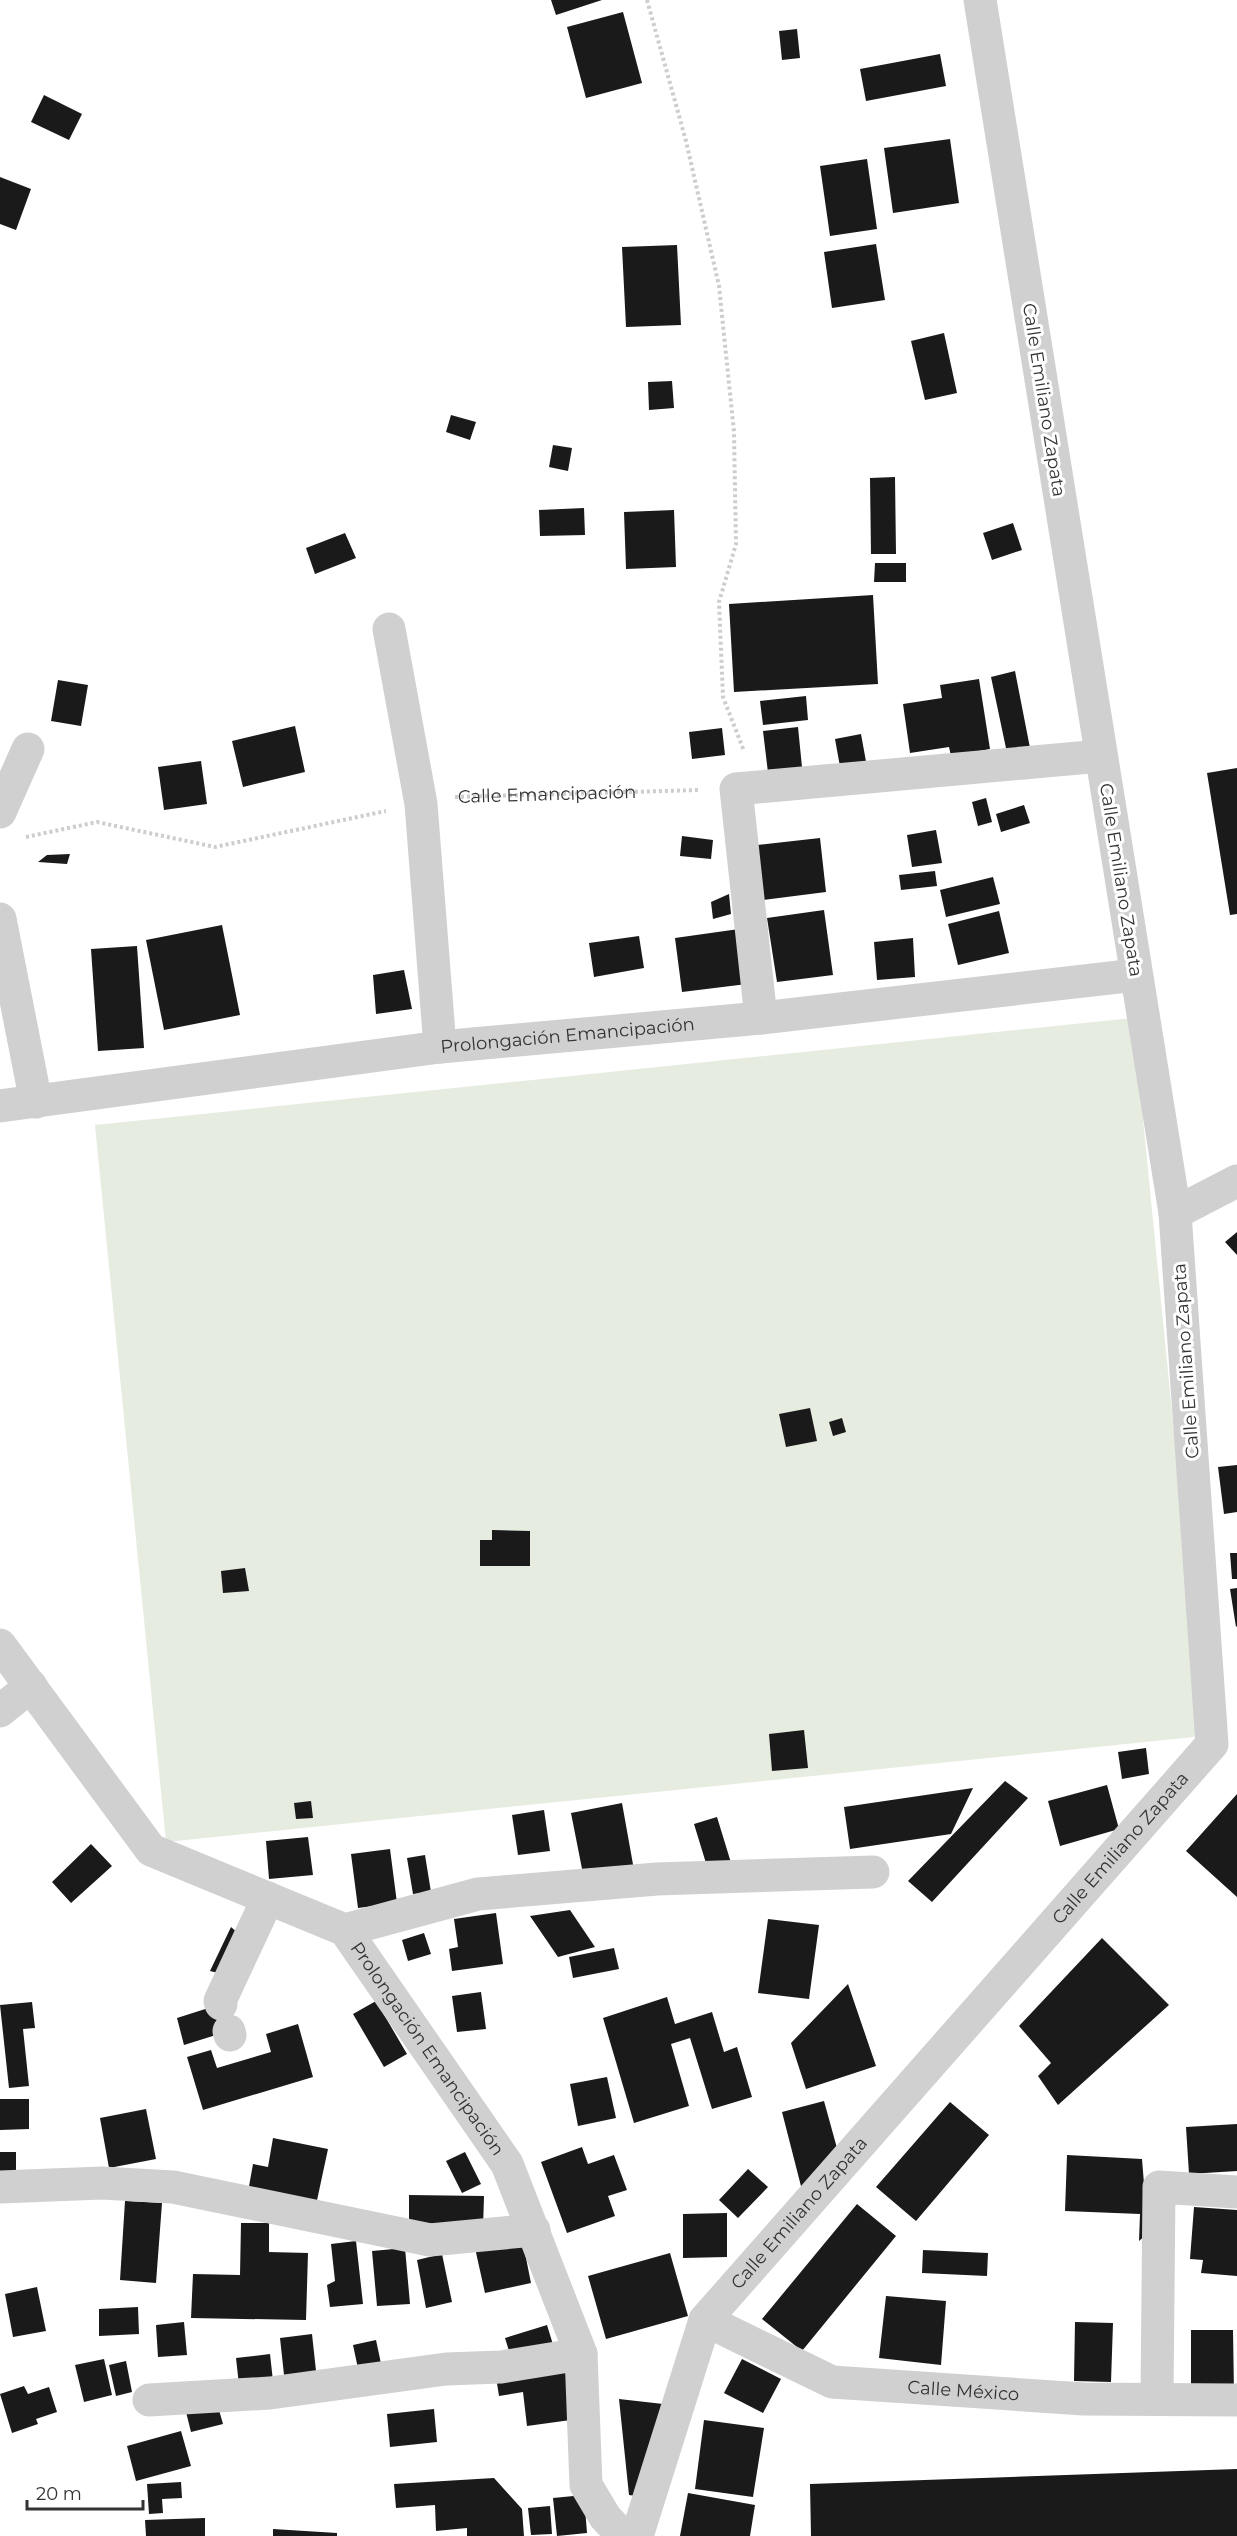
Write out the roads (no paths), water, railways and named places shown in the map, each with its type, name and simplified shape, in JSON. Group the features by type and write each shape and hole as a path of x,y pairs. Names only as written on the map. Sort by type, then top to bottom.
{"street":[{"name":"Calle Emiliano Zapata","path":"637,2536 705,2320 1212,1744 1175,1213 980,0"},
{"path":"389,629 421,804 440,1047"},
{"path":"0,813 28,749"},
{"path":"761,1018 736,789 1101,756"},
{"path":"0,920 36,1102"},
{"name":"Prolongación Emancipación","path":"0,1106 440,1047 761,1018 1136,975"},
{"path":"1175,1213 1237,1181"},
{"name":"Prolongación Emancipación","path":"0,1645 151,1850 345,1930 507,2164 581,2354 586,2485 605,2517 622,2536"},
{"path":"0,1711 31,1686"},
{"path":"345,1930 478,1894 657,1879 873,1872"},
{"path":"227,2024 220,2001 268,1898"},
{"path":"0,2187 102,2183 173,2187 430,2240 534,2230"},
{"path":"1157,2398 1159,2187 1237,2192"},
{"name":"Calle México","path":"705,2320 832,2382 1084,2399 1237,2400"},
{"path":"149,2400 270,2392 446,2369 501,2367 581,2354"}]}
